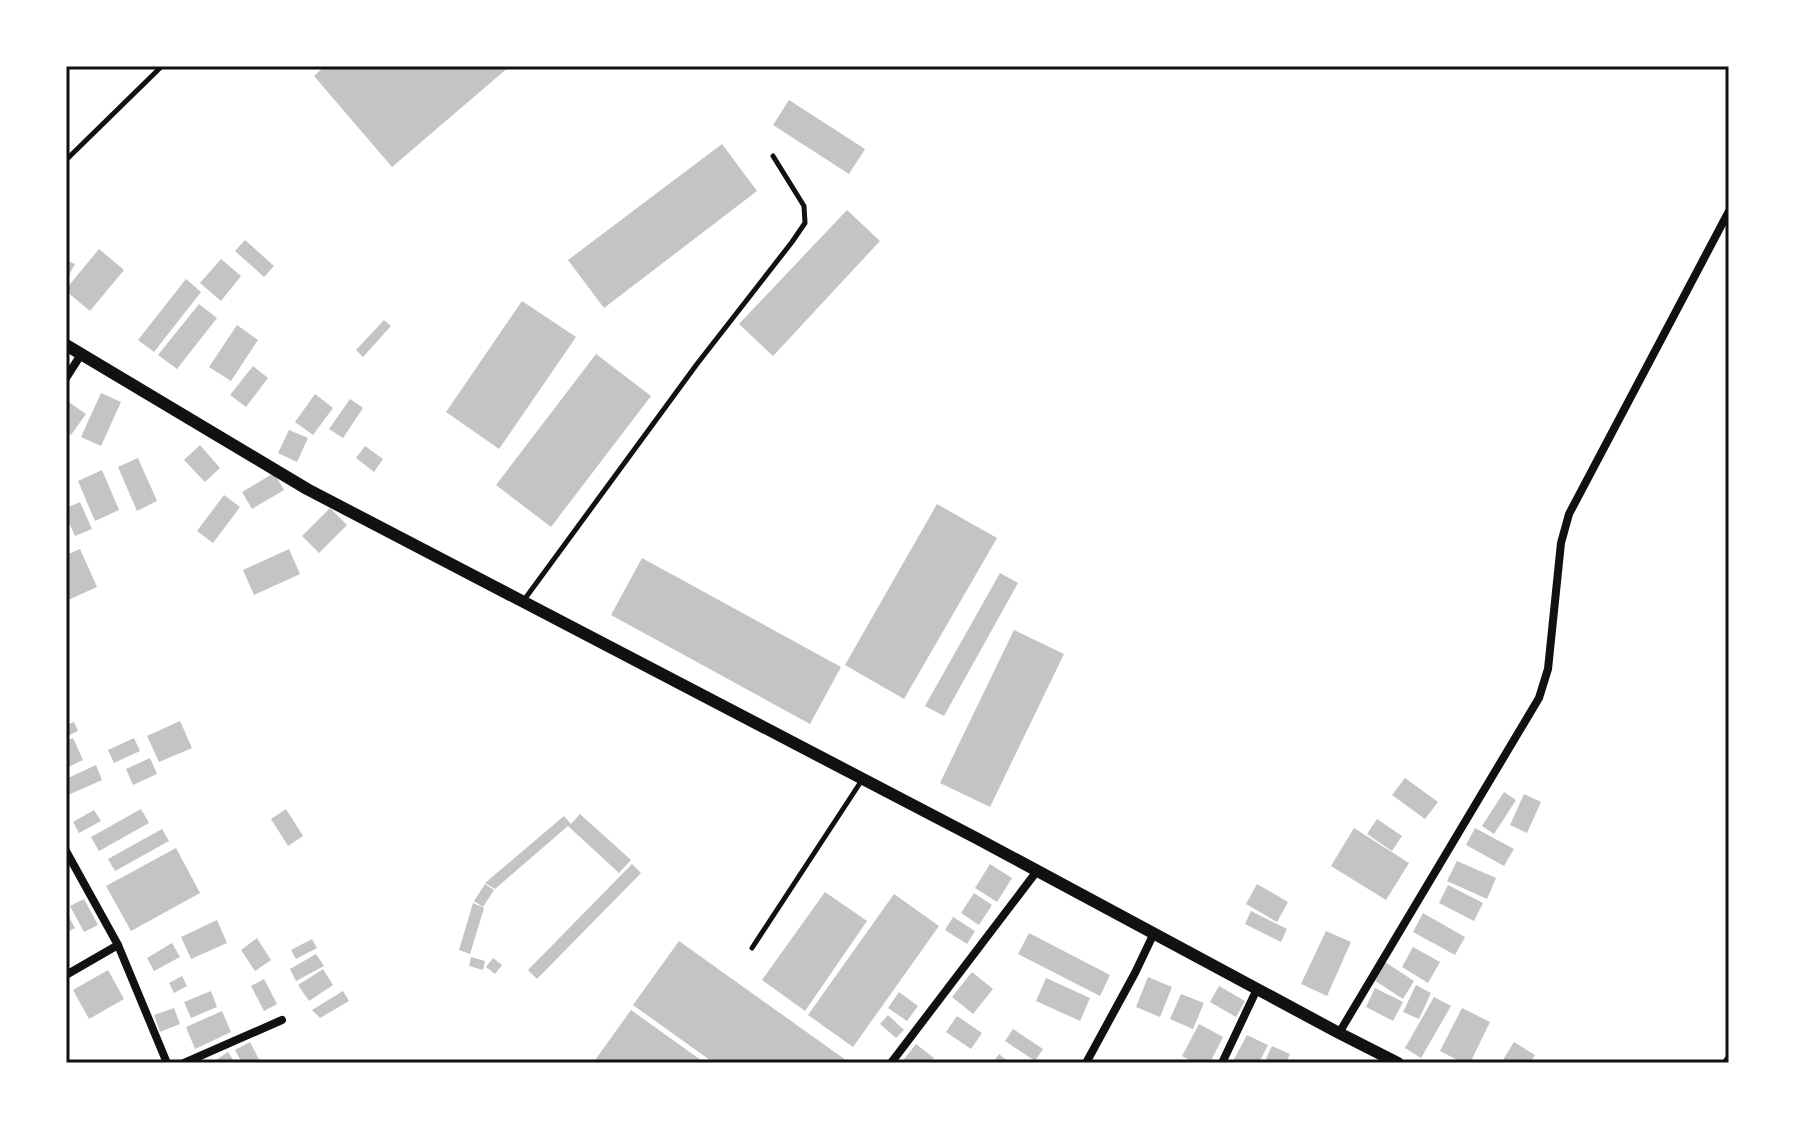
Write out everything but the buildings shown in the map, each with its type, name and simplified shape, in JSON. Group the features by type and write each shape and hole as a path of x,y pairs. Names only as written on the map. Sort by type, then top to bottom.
{"street":[{"path":"1339,1033 1539,698 1548,669 1561,543 1569,514 1729,211"},
{"path":"66,345 307,489 1398,1063"},
{"path":"66,378 82,353"},
{"path":"66,851 118,945 167,1063"},
{"path":"891,1063 1037,871"},
{"path":"1086,1063 1154,933"},
{"path":"66,975 118,945"},
{"path":"1222,1063 1257,989"},
{"path":"184,1063 282,1020"}],"lane":[{"path":"66,160 162,66"},
{"path":"524,601 697,364 805,223 804,206 773,156"},
{"path":"752,948 862,780"},
{"path":"1724,1063 1729,1056"}]}
